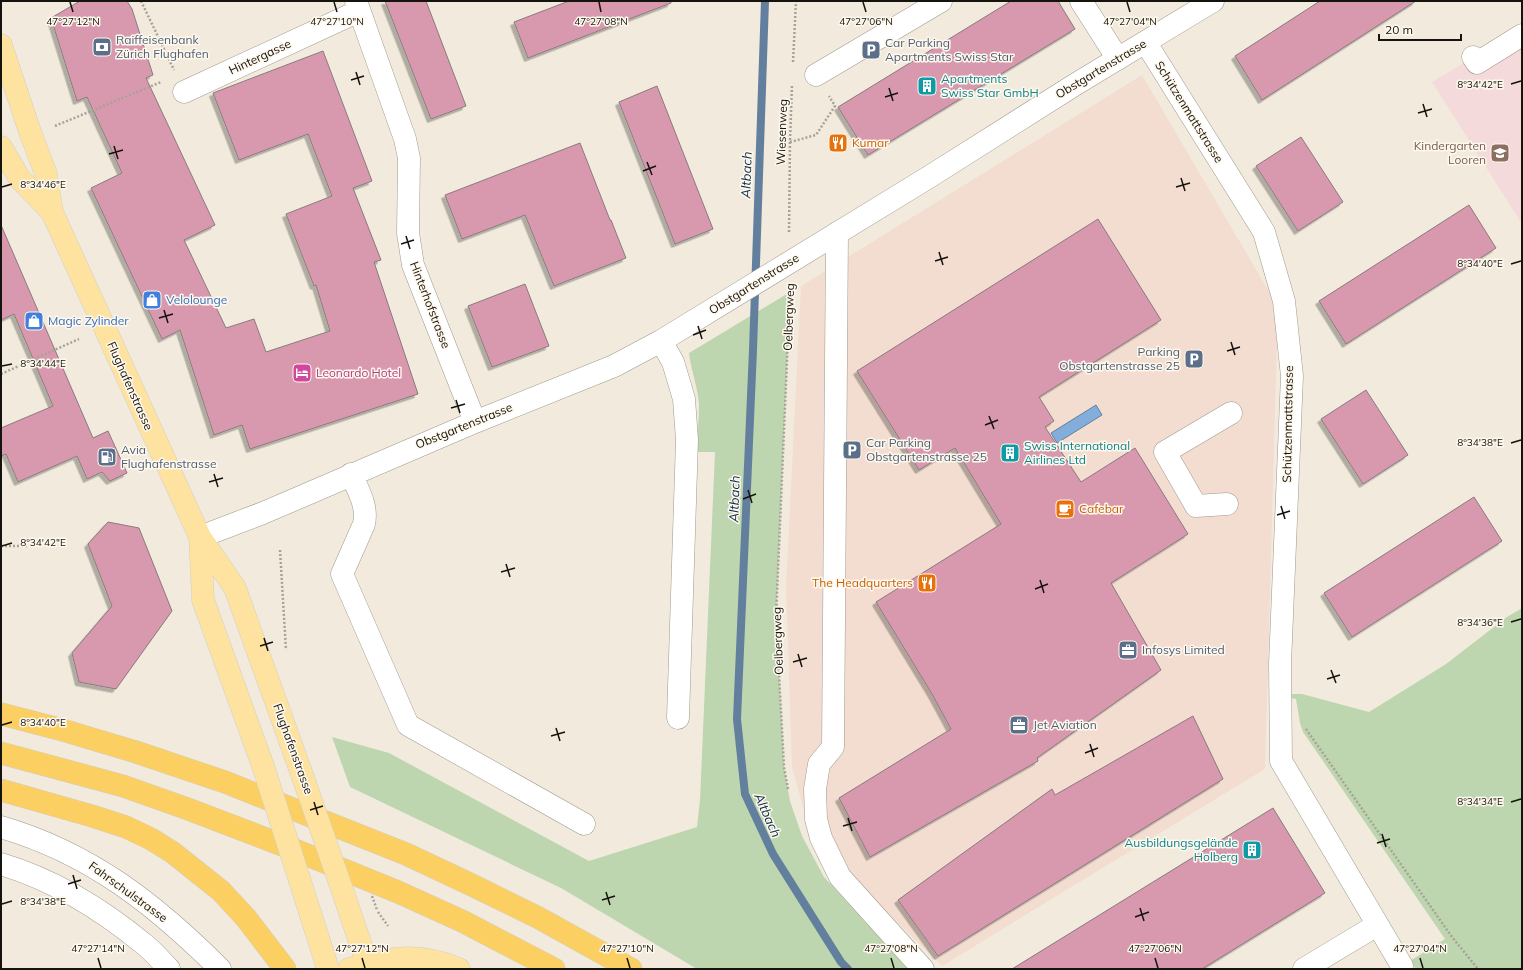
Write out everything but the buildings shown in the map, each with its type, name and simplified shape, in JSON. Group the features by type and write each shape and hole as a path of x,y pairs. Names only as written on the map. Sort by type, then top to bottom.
{"highway":[{"path":"1,714 136,752 225,782 406,854 539,918 631,969"},
{"path":"1,753 123,786 188,809 288,848 398,892 462,922 554,969"},
{"path":"1,790 126,827 151,839 172,852 221,891 246,918 285,969"}],"main road":[{"name":"Flughafenstrasse","path":"1,45 29,129 46,174 52,212 200,537 235,588 346,901 362,967"},
{"name":"Flughafenstrasse","path":"1,147 20,179 52,212"},
{"name":"Flughafenstrasse","path":"200,537 203,600 263,766 328,969"},
{"path":"362,967 400,957 418,958 459,969"}],"street":[{"path":"816,75 941,1"},
{"path":"1081,1 1118,60"},
{"name":"Obstgartenstrasse","path":"200,537 263,513 475,422 614,366 661,341 1213,1"},
{"name":"Hintergasse","path":"180,84 357,6"},
{"name":"Hinterhofstrasse","path":"357,6 405,139 409,158 408,233 413,265 475,422"},
{"path":"1473,57 1477,63 1522,35"},
{"name":"Schützenmattstrasse","path":"1146,42 1264,232 1284,301 1292,376 1280,664 1281,761 1402,966"},
{"path":"837,233 833,747 819,764 814,789 816,819 821,838 840,878 923,969"},
{"path":"661,341 673,362 684,399 687,440 678,718"},
{"path":"1228,504 1196,506 1165,452 1231,413"},
{"path":"351,474 365,506 366,515 364,524 342,574 408,725 584,824"},
{"name":"Fahrschulstrasse","path":"1,827 49,843 80,858 115,880 184,933 220,969"},
{"path":"1,864 47,881 84,901 146,946 169,969"},
{"path":"1304,969 1377,926"}],"path":[{"path":"52,127 180,84 141,1"},
{"path":"793,64 796,1"},
{"path":"790,142 816,135 835,106 816,75"},
{"name":"Wiesenweg","path":"784,266 793,79"},
{"name":"Oelbergweg","path":"784,266 790,285 776,617 784,767 789,794"},
{"path":"1,374 80,340"},
{"path":"1,546 28,546"},
{"path":"280,550 286,650 288,657"},
{"path":"1305,727 1452,936 1478,969"},
{"path":"377,910 388,926"}],"shaded area":[{"name":"Kindergarten Looren","path":"1522,28 1522,224 1432,82"},
{"path":"1142,75 1278,307 1265,769 942,966 845,872 807,821 792,767 786,586 801,286"}],"green space":[{"path":"790,292 776,617 784,767 790,801 802,836 824,877 908,969 697,969 561,888 350,787 332,737 389,753 589,861 697,827 700,800 715,452 697,452 699,405 689,353"},
{"path":"1522,608 1522,969 1416,969 1410,961 1445,939 1303,732 1296,699 1291,698 1291,694 1302,694 1369,712 1446,664 1507,617"}],"water":[{"path":"1096,405 1102,415 1057,443 1051,433"}],"waterway":[{"name":"Altbach","path":"765,1 753,350 737,719 745,794 773,854 841,962 848,969"}],"place":[{"name":"Raiffeisenbank Zürich Flughafen","path":"102,47"},
{"name":"Car Parking Apartments Swiss Star","path":"871,50"},
{"name":"Apartments Swiss Star GmbH","path":"927,86"},
{"name":"Kumar","path":"838,143"},
{"name":"Kindergarten Looren","path":"1500,153"},
{"name":"Velolounge","path":"152,300"},
{"name":"Magic Zylinder","path":"34,321"},
{"name":"Parking Obstgartenstrasse 25","path":"1194,359"},
{"name":"Leonardo Hotel","path":"302,373"},
{"name":"Car Parking Obstgartenstrasse 25","path":"852,450"},
{"name":"Swiss International Airlines Ltd","path":"1010,453"},
{"name":"Avia Flughafenstrasse","path":"107,457"},
{"name":"Cafebar","path":"1065,509"},
{"name":"The Headquarters","path":"927,583"},
{"name":"Infosys Limited","path":"1128,650"},
{"name":"Jet Aviation","path":"1019,725"},
{"name":"Ausbildungsgelände Holberg","path":"1252,850"}]}
